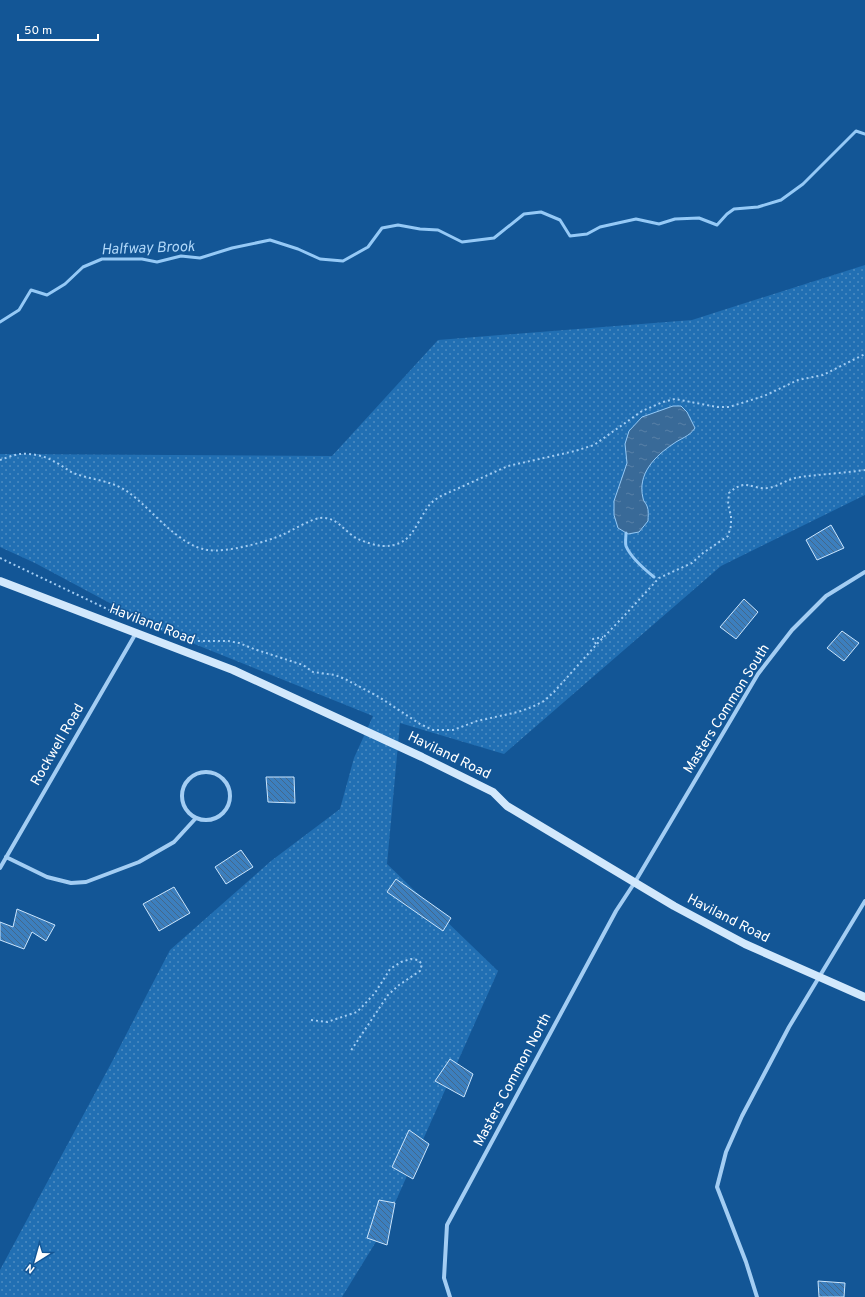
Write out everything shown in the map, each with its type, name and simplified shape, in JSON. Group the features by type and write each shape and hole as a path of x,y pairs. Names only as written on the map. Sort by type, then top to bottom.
{"street":[{"name":"Masters Common South","path":"635,882 758,674 792,630 826,596 865,572"},
{"name":"Haviland Road","path":"0,581 233,670 422,757 493,792 508,806 674,906 745,944 865,997"},
{"name":"Rockwell Road","path":"0,868 136,632"},
{"path":"198,773 214,773 226,782 230,790 231,798 229,805 225,812 212,820 204,821 196,818 189,814 184,807 182,791 185,783 198,773"},
{"path":"6,857 47,877 71,883 86,882 139,862 174,842 196,818"},
{"name":"Masters Common North","path":"450,1297 444,1278 447,1225 612,918 635,882"},
{"path":"758,1297 717,1187 726,1152 742,1116 789,1027 865,901"}],"path":[{"path":"0,460 19,454 38,456 53,460 74,473 126,490 171,530 196,547 207,550 231,549 257,543 283,535 320,518 328,518 337,522 356,538 383,546 403,542 409,537 433,501 441,496 508,466 575,451 594,445 633,416 654,405 676,399 717,407 729,407 764,396 798,380 822,375 865,354"},
{"path":"133,621 163,629 197,641 239,642 254,649 303,665 313,672 335,675 345,679 379,697 420,724 433,730 453,730 502,714 518,712 544,701 659,578 692,563 703,553 728,536 731,526 731,516 728,504 729,493 736,486 742,484 770,488 788,480 800,477 865,470"},
{"path":"0,558 126,619"},
{"path":"596,645 593,639 604,636"},
{"path":"311,1020 327,1022 357,1012 375,993 390,969 401,962 411,959 418,960 422,964 420,971 399,985 388,995 350,1052"}],"shaded area":[{"path":"865,265 865,495 721,566 504,754 400,723 387,864 498,971 382,1232 342,1297 0,1297 0,1270 114,1058 170,950 271,861 340,809 354,758 373,716 162,631 35,563 0,547 0,454 332,456 438,340 692,320"}],"water":[{"path":"673,406 681,406 687,412 695,428 688,435 666,449 649,466 645,474 642,489 643,499 648,509 648,521 639,532 628,534 618,528 614,515 614,501 627,463 625,444 629,431 642,417"}],"building":[{"path":"831,525 844,548 817,560 806,540"},
{"path":"744,599 758,612 736,639 720,627"},
{"path":"842,631 859,643 844,661 827,648"},
{"path":"266,777 294,777 295,803 268,802"},
{"path":"241,850 253,867 226,884 215,867"},
{"path":"396,879 451,918 443,931 387,892"},
{"path":"174,887 190,913 159,931 143,904"},
{"path":"17,909 55,925 46,941 32,932 24,949 0,940 0,922 13,927"},
{"path":"450,1059 473,1074 464,1097 435,1081"},
{"path":"409,1130 429,1144 413,1179 392,1167"},
{"path":"379,1200 395,1203 387,1245 367,1238"},
{"path":"818,1281 845,1283 844,1297 819,1297"}],"waterway":[{"name":"Halfway Brook","path":"0,322 19,310 31,290 47,295 65,284 83,267 102,259 142,259 157,262 181,256 200,258 232,248 270,240 298,249 320,259 343,261 368,247 382,228 398,225 420,229 438,230 462,242 494,238 524,214 541,212 560,220 570,236 587,234 600,227 636,219 659,224 675,219 699,218 717,225 734,209 758,207 781,200 803,184 856,131 865,134"},
{"path":"626,533 626,546 631,555 654,577"}]}
